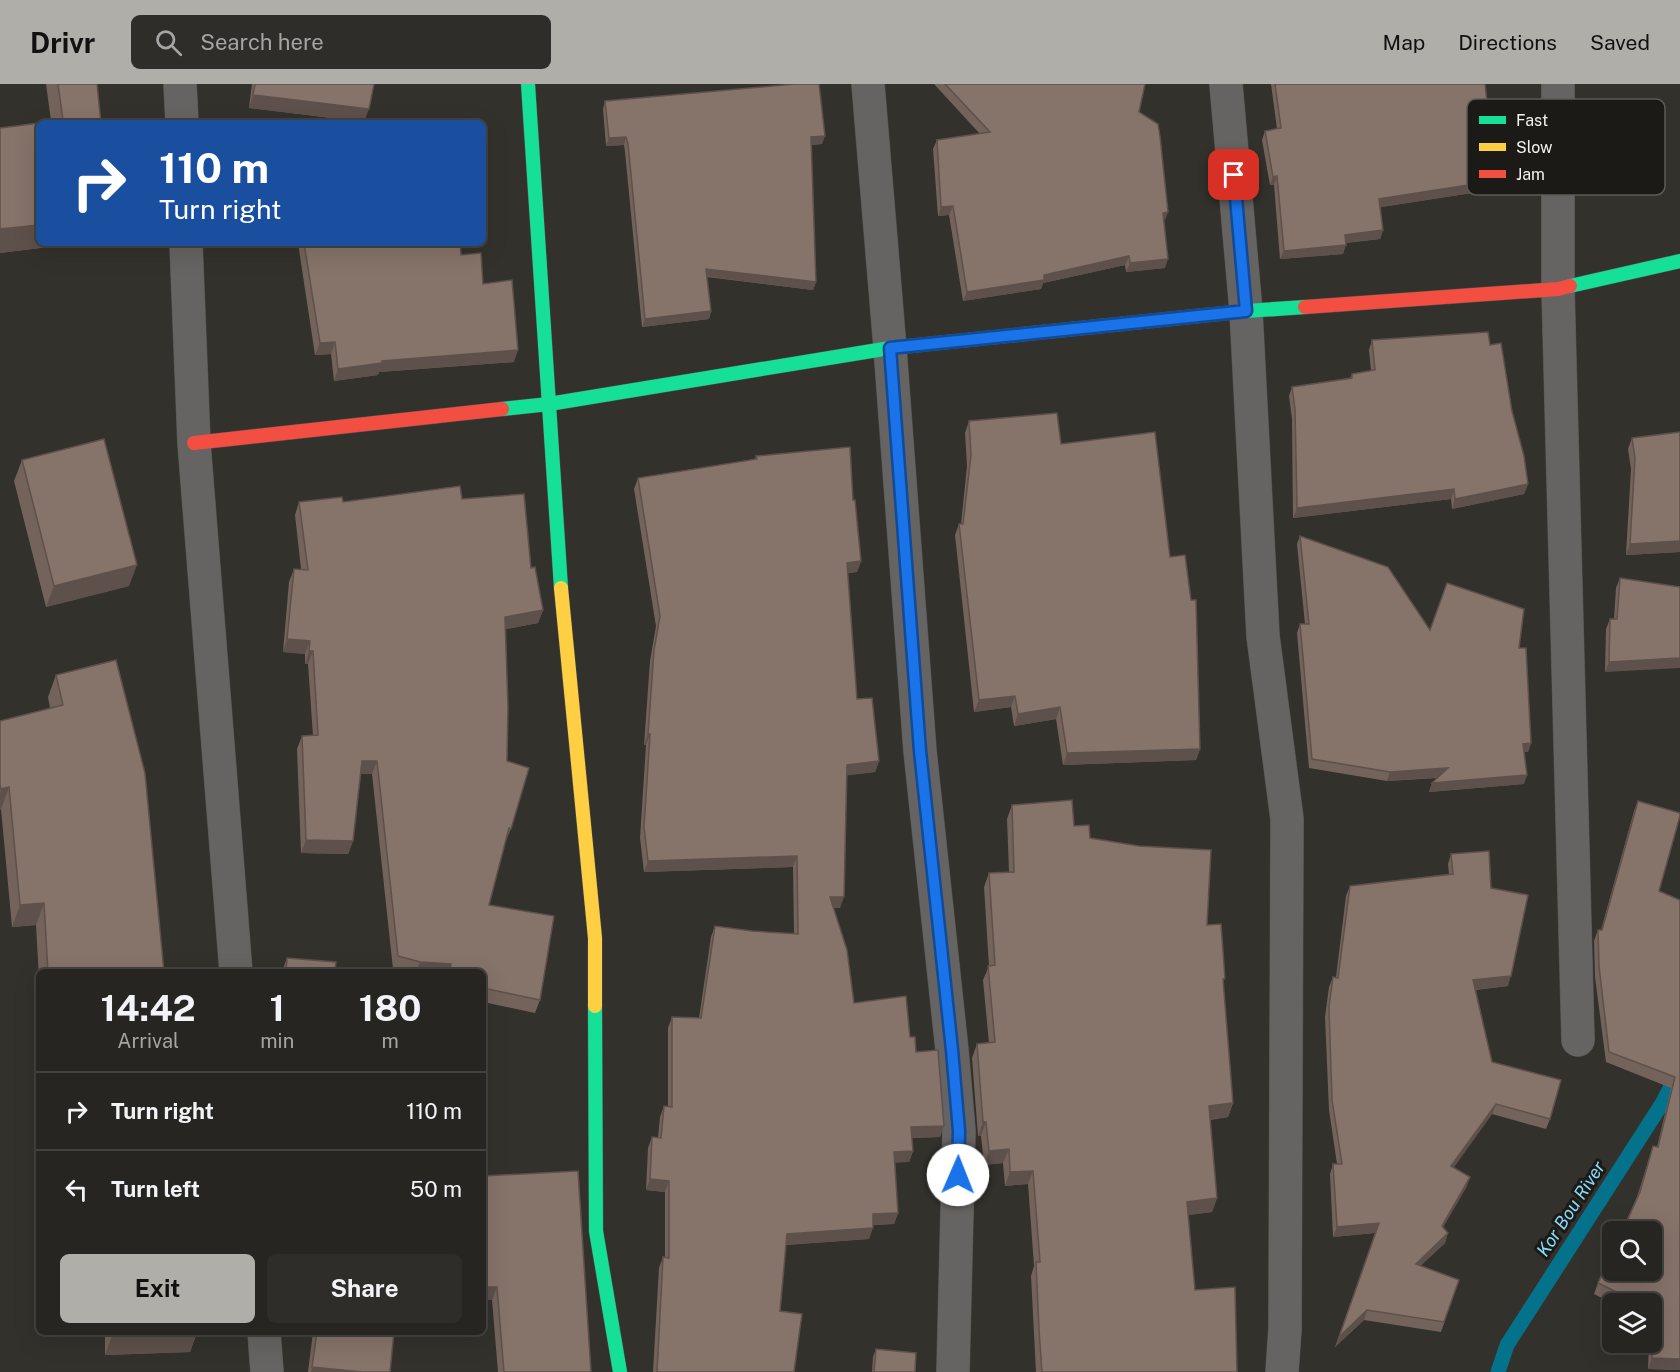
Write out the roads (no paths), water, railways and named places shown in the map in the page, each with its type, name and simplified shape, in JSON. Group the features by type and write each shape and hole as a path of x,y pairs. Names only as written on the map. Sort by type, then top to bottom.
{"street":[{"path":"180,84 182,120"},
{"path":"528,84 558,562 595,938 596,1231 620,1372"},
{"path":"868,84 920,751 959,1131 953,1372"},
{"path":"1226,84 1246,311 1263,636 1287,819 1285,1317 1282,1372"},
{"path":"1558,195 1558,289 1578,1040"},
{"path":"186,246 194,443 236,969"},
{"path":"194,443 549,404 890,348 1246,311 1558,289 1680,261"},
{"path":"264,1335 267,1372"}],"waterway":[{"name":"Kor Bou River","path":"1498,1372 1507,1345 1663,1102 1680,1068"}]}
